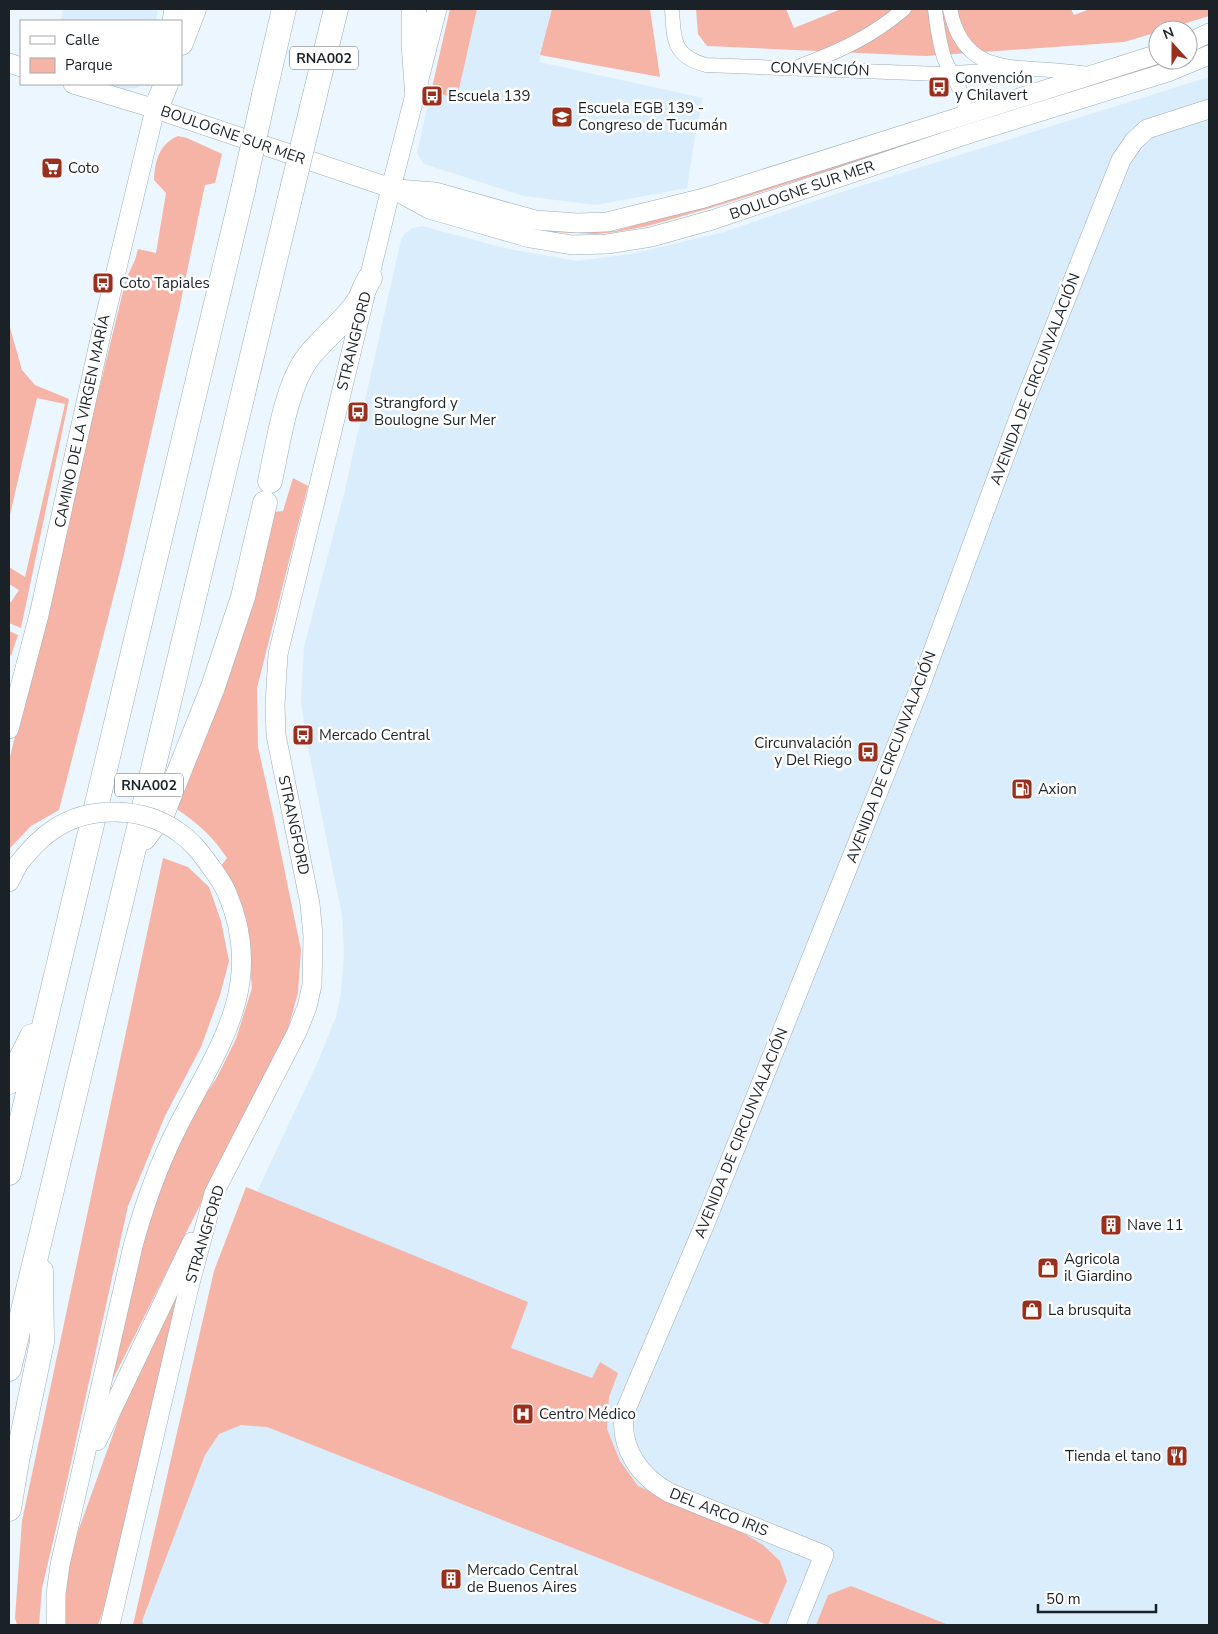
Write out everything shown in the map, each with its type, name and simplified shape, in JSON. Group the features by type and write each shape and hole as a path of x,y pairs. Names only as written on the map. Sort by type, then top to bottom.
{"highway":[{"path":"182,40 194,9"},
{"name":"RNA002","path":"9,1173 243,190 284,9"},
{"name":"RNA002","path":"9,1369 336,9"},
{"path":"414,9 417,91"},
{"path":"156,109 166,85"},
{"path":"132,854 163,812 213,687 243,597 291,388 306,360 346,316 359,299 370,278"},
{"path":"9,1082 50,999"},
{"path":"9,1509 16,1461 42,1342 40,1236"}],"street":[{"name":"STRANGFORD","path":"111,1623 189,1287 214,1193 308,1007 312,985 313,935 310,904 276,734 278,654 391,188 437,9"},
{"name":"CONVENCIÓN","path":"672,9 675,42 680,51 706,65 940,74 1016,69"},
{"path":"793,68 853,44 878,29 904,9"},
{"path":"935,9 940,42 966,104 966,115"},
{"path":"950,9 952,19 962,39 972,52 982,59 1000,66 1016,69 1096,74"},
{"name":"BOULOGNE SUR MER","path":"76,85 156,109 391,188 430,210 530,238 572,245 607,244 650,238 712,220 972,133 1168,72 1209,55"},
{"name":"BOULOGNE SUR MER","path":"391,188 435,192 535,220 577,223 607,222 704,198 1148,57"},
{"name":"CAMINO DE LA VIRGEN MARÍA","path":"9,729 39,616 102,330 156,109 160,85"},
{"name":"AVENIDA DE CIRCUNVALACIÓN","path":"628,1450 622,1429 624,1414 704,1226 899,742 1024,404 1121,160 1134,141 1147,129 1209,109"},
{"path":"9,882 19,863 35,844 55,828 79,817 104,812 129,812 154,819 176,830 196,846 227,891 239,926 242,958 240,985 233,1012 217,1053 176,1130 145,1203 133,1246 60,1565 56,1594 56,1625"},
{"path":"81,1475 214,1193"},
{"name":"DEL ARCO IRIS","path":"628,1450 645,1475 656,1486 824,1555 796,1625"}],"shaded area":[{"path":"63,9 158,9 156,20 61,20"},
{"name":"Escuela EGB 139 - Congreso de Tucumán","path":"477,9 552,9 539,62 703,98 687,188 596,205 524,196 424,164 417,153 431,92 457,97"},
{"name":"Mercado Central","path":"1209,77 1209,1625 949,1625 851,1586 828,1595 816,1625 133,1625 254,1198 316,1066 336,1017 341,992 344,954 342,915 308,748 301,702 304,647 345,490 401,240 405,233 413,228 422,226 508,249 577,261 631,254 724,232 838,193"},
{"path":"110,85 143,85 136,88 124,89"}],"green space":[{"path":"450,9 477,9 457,98 431,92"},
{"path":"552,9 650,9 660,77 540,55"},
{"path":"696,9 786,9 794,28 841,9 1071,9 1074,15 1090,9 1209,9 1209,16 1196,20 1148,20 1148,35 1124,42 926,56 707,46 698,34"},
{"path":"1148,65 1148,70 648,226 597,234 552,232 436,204 577,232 615,231 715,202"},
{"path":"178,136 187,138 222,154 215,183 205,185 122,563 59,810 31,826 9,849 9,761 126,279 138,249 156,253 166,193 154,180 157,160 162,148"},
{"path":"9,324 22,370 35,385 69,399 21,628 9,623 9,601 11,602 19,590 9,584 9,567 25,577 65,404 37,398 9,519"},
{"path":"293,478 308,486 257,688 258,747 301,950 298,993 285,1039 106,1393 151,1204 184,1126 216,1079 236,1039 252,988 249,958 220,867 227,858 202,828 171,805 272,512 283,511"},
{"path":"9,631 18,635 11,656 9,654"},
{"path":"163,858 188,867 209,887 221,921 229,961 220,995 201,1047 165,1116 128,1206 42,1588 39,1625 17,1625 15,1618 22,1521"},
{"path":"246,1187 528,1302 511,1348 592,1378 600,1362 618,1373 609,1397 607,1429 620,1461 638,1486 745,1534 763,1545 780,1561 787,1581 768,1625 267,1427 241,1425 219,1434 205,1455 142,1621 144,1625 133,1625 214,1271"},
{"path":"196,1244 104,1608 98,1625 62,1625 67,1562 133,1379"},
{"path":"851,1586 949,1625 816,1625 828,1595"}],"place":[{"name":"Convención y Chilavert","path":"939,87"},
{"name":"Escuela 139","path":"432,96"},
{"name":"Escuela EGB 139 - Congreso de Tucumán","path":"562,117"},
{"name":"Coto","path":"52,168"},
{"name":"Coto Tapiales","path":"103,283"},
{"name":"Strangford y Boulogne Sur Mer","path":"358,412"},
{"name":"Mercado Central","path":"303,735"},
{"name":"Circunvalación y Del Riego","path":"868,752"},
{"name":"Axion","path":"1022,789"},
{"name":"Nave 11","path":"1111,1225"},
{"name":"Agricola il Giardino","path":"1048,1268"},
{"name":"La brusquita","path":"1032,1310"},
{"name":"Centro Médico","path":"523,1414"},
{"name":"Tienda el tano","path":"1177,1456"},
{"name":"Mercado Central de Buenos Aires","path":"451,1579"}]}
